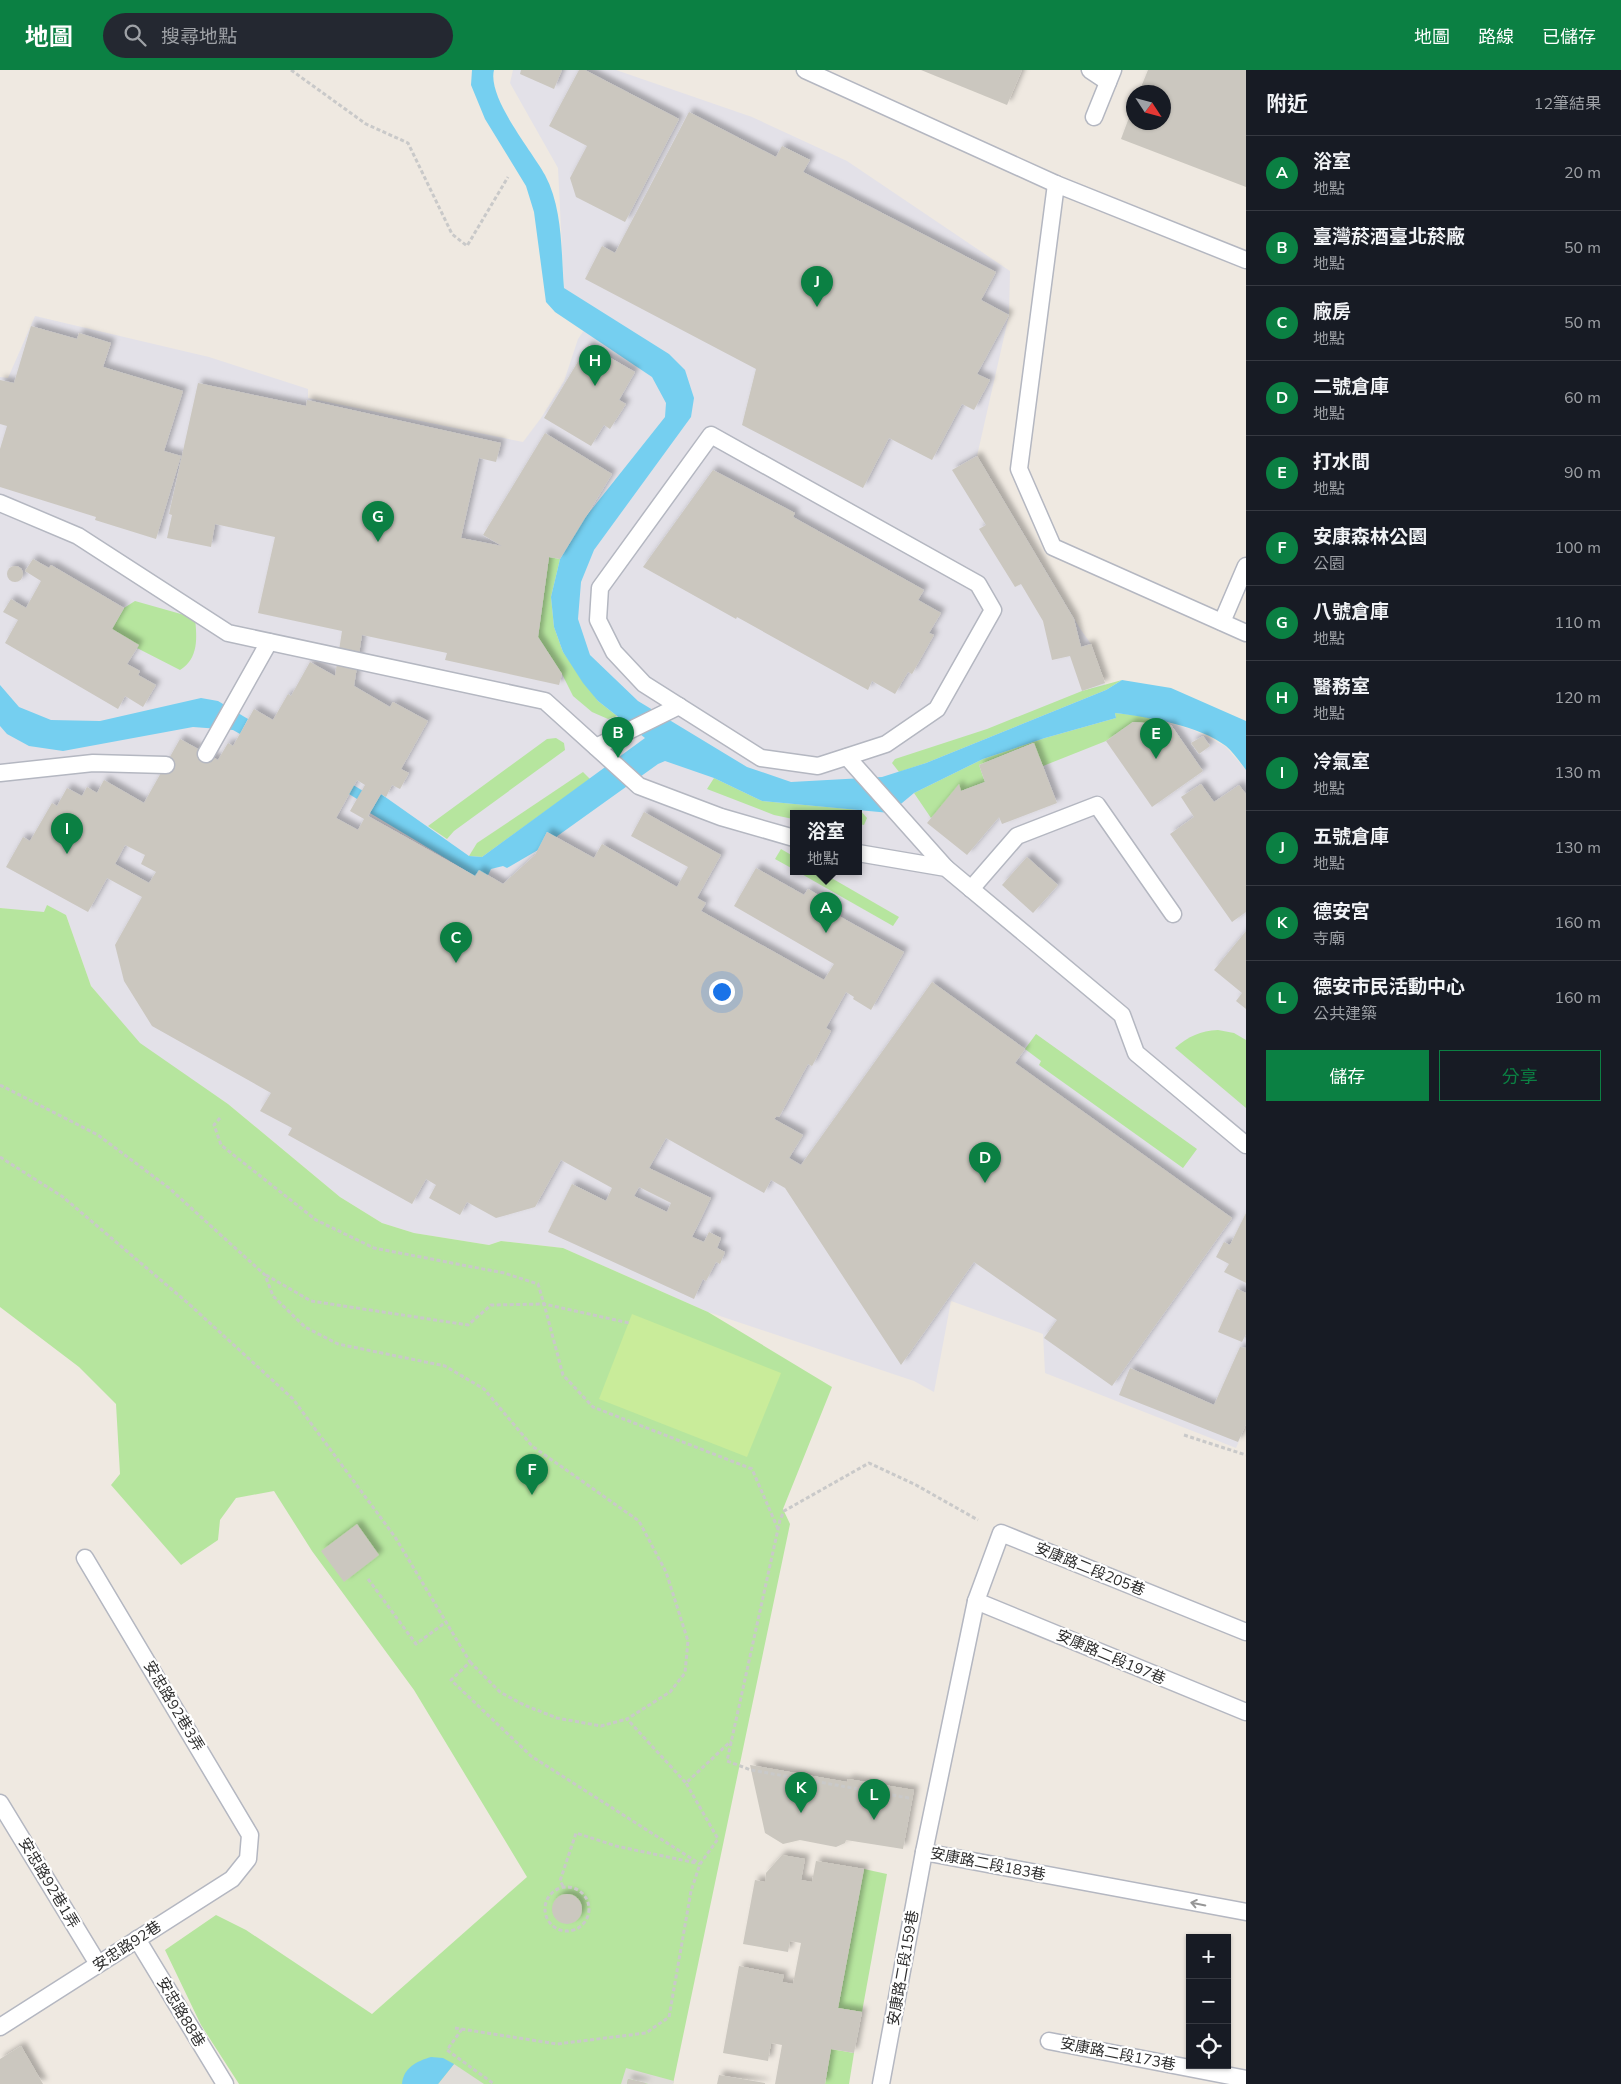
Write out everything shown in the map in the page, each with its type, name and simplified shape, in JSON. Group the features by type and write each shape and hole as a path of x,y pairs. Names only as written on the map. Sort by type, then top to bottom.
{"lane":[{"path":"805,70 1056,184 1246,260"},
{"path":"1090,70 1110,76 1094,117"},
{"path":"1056,184 1019,469 1053,547 1246,633"},
{"path":"711,435 978,584 993,610 937,709 886,744 818,766 761,758 674,709 644,684 614,652 598,620 600,588 711,435"},
{"path":"0,503 78,536 228,633 545,701 639,786 720,817 790,837"},
{"path":"1222,622 1246,566"},
{"path":"206,754 269,642"},
{"path":"602,753 625,733 674,709"},
{"path":"847,757 946,868 1122,1015 1136,1054 1246,1145"},
{"path":"0,774 93,763 166,764"},
{"path":"971,889 1018,836 1097,805 1173,914"},
{"path":"862,854 946,868"},
{"path":"976,1601 1002,1533"},
{"name":"安康路二段205巷","path":"1002,1533 1246,1632"},
{"name":"安忠路92巷3弄","path":"86,1558 250,1835 248,1859"},
{"name":"安康路二段197巷","path":"976,1601 1246,1712"},
{"name":"安康路二段183巷","path":"976,1601 924,1852 1246,1912"},
{"name":"安忠路92巷1弄","path":"0,1803 98,1964"},
{"name":"安康路二段159巷","path":"881,2084 924,1852"},
{"name":"安忠路92巷","path":"0,2027 232,1879 248,1859"},
{"name":"安忠路88巷","path":"137,1939 225,2084"},
{"name":"安康路二段173巷","path":"1049,2041 1246,2079"}],"path":[{"path":"291,70 366,124 408,142 452,234 467,246 508,178"},
{"path":"0,1085 98,1135 169,1188 265,1275 311,1300 468,1325 490,1305 544,1304 629,1323"},
{"path":"220,1118 214,1126 221,1145 316,1220 374,1248 504,1273 538,1284 563,1375 593,1407 752,1469 778,1530"},
{"path":"0,1158 63,1197 189,1304 293,1399 395,1537 470,1662 500,1692 524,1706 557,1718 601,1726 627,1719 670,1692 684,1673 688,1641 666,1572 639,1522 532,1446 484,1388 444,1366 338,1344 305,1327 273,1296 265,1275"},
{"path":"1184,1435 1246,1455"},
{"path":"934,1802 751,1770 727,1761 778,1530 784,1511 869,1462 916,1485 1002,1533"},
{"path":"368,1579 416,1644 446,1622"},
{"path":"470,1662 451,1680 530,1756 700,1864"},
{"path":"455,2028 556,2044 646,2033 669,2018 692,1891 700,1864 718,1839 686,1783 627,1719"},
{"path":"686,1783 731,1740"},
{"path":"564,1886 553,1891 546,1901 545,1912 550,1924 559,1930 572,1931 582,1926 589,1917 590,1905 585,1894 575,1887 564,1886 560,1881 576,1833 616,1846 700,1864"},
{"path":"462,2029 447,2050 494,2084"}],"shaded area":[{"path":"513,70 616,70 752,117 847,161 1010,271 1009,315 977,456 1091,644 1115,713 1142,716 1191,729 1225,746 1246,770 1246,1424 1236,1448 1045,1373 1043,1334 951,1301 934,1392 914,1381 708,1312 563,1248 501,1241 489,1245 414,1233 382,1223 340,1197 228,1104 140,1044 91,986 66,915 0,908 0,377 8,378 35,316 209,357 308,389 308,398 523,442 541,418 564,381 578,339 598,310 564,288 558,168 510,83"},
{"path":"454,2064 484,2084 438,2084"},
{"path":"626,2068 674,2081 673,2084 648,2084 628,2079 627,2084 621,2084"}],"green space":[{"path":"549,557 560,559 551,597 554,627 563,652 598,701 617,716 608,719 592,712 573,696 562,674 538,637"},
{"path":"135,601 195,618 196,640 194,654 191,660 180,670 137,648 138,645 112,629 124,608"},
{"path":"1122,680 1106,690 926,763 899,772 892,763 895,759 987,729 1082,691"},
{"path":"1115,713 1142,716 1171,725 1133,722 1106,741 1043,766 1033,743 979,765 985,782 961,791 931,818 914,793 983,759 1045,738 1116,718"},
{"path":"556,738 564,743 565,750 454,831 447,839 428,826 547,739"},
{"path":"583,772 590,779 482,857 469,856 477,843"},
{"path":"714,778 762,801 860,810 790,810 790,818 774,815 707,789"},
{"path":"862,812 867,818 864,825 862,825"},
{"path":"781,849 790,854 790,867 775,859"},
{"path":"803,875 826,875 899,917 893,926"},
{"path":"47,905 66,915 91,986 140,1043 228,1104 340,1197 382,1223 414,1233 489,1245 501,1241 563,1248 708,1312 832,1387 783,1509 790,1524 673,2084 239,2084 201,2025 165,1950 216,1915 246,1930 372,2014 527,1877 414,1690 312,1551 274,1491 236,1498 220,1520 218,1540 181,1565 111,1485 120,1474 116,1404 79,1367 0,1307 0,908 44,912"},
{"path":"1218,1030 1234,1033 1246,1040 1246,1108 1175,1048 1195,1035"},
{"path":"1036,1034 1197,1149 1183,1168 1039,1065 1041,1061 1025,1049"},
{"path":"632,1314 781,1373 747,1457 599,1399"},
{"path":"864,1869 887,1874 862,2012 838,2008"},
{"path":"831,2049 854,2053 849,2084 825,2084"}],"water":[{"path":"472,70 494,70 497,95 512,124 545,175 551,188 560,230 564,288 669,354 685,370 694,398 691,417 594,550 581,582 578,619 590,655 638,701 747,767 791,782 882,777 926,763 1106,690 1122,680 1171,688 1246,721 1246,770 1226,746 1202,733 1158,720 1115,713 1116,718 1045,738 983,759 914,793 890,813 762,801 714,778 665,761 658,764 556,837 547,832 538,850 507,868 503,866 491,869 488,875 475,876 370,813 381,794 469,856 482,857 645,738 598,701 583,683 563,652 554,627 551,597 560,559 584,519 665,417 666,403 652,377 555,312 546,302 534,212 526,186 485,119 471,85"},
{"path":"0,685 19,707 51,720 100,721 201,698 218,701 248,719 240,734 233,730 193,727 63,751 29,746 7,734 0,726"},
{"path":"431,2057 443,2058 454,2064 438,2084 402,2084 408,2069"}],"building":[{"path":"521,70 562,70 554,89 520,74"},
{"path":"579,70 585,70 679,119 625,222 576,197 570,178 587,146 549,126"},
{"path":"921,70 1022,70 1007,105"},
{"path":"1148,70 1246,70 1246,187 1121,139 1126,126 1126,130 1171,130 1171,85 1142,85"},
{"path":"689,112 776,157 782,146 810,160 803,172 996,272 981,300 1009,315 977,374 990,380 974,410 962,404 932,460 889,438 863,488 742,425 756,369 585,279 602,246 615,253"},
{"path":"31,326 77,339 79,333 111,343 103,367 183,391 164,451 181,456 156,539 95,520 96,517 0,487 0,449 7,426 0,424 0,380 14,383"},
{"path":"588,345 635,372 619,400 626,404 610,429 604,425 591,446 544,418"},
{"path":"198,383 306,406 307,400 501,443 496,462 479,458 461,538 502,546 483,535 545,433 612,474 560,559 549,557 538,637 562,674 559,685 445,660 447,653 362,635 354,686 390,707 393,702 428,721 401,769 409,773 400,789 392,785 386,797 381,794 368,816 475,876 479,870 503,884 535,855 547,832 594,858 602,844 677,887 688,867 631,836 644,812 721,855 697,898 706,903 701,911 824,980 834,964 734,906 756,868 804,895 808,889 841,908 837,915 904,952 871,1010 853,999 854,997 846,992 826,1028 831,1031 812,1066 808,1064 779,1117 777,1116 774,1119 803,1135 789,1158 801,1165 932,982 1025,1049 1015,1063 1232,1218 1112,1386 1044,1338 1057,1320 974,1262 901,1365 785,1188 771,1180 764,1193 666,1138 649,1168 711,1198 692,1237 704,1242 709,1232 721,1238 717,1248 725,1252 720,1264 716,1262 706,1281 703,1279 694,1299 548,1232 572,1184 606,1201 612,1188 561,1160 535,1207 496,1218 467,1202 460,1215 429,1198 436,1185 426,1179 412,1204 288,1135 292,1128 260,1111 271,1093 152,1026 124,981 115,945 142,897 107,878 88,912 6,867 23,837 30,841 52,803 57,806 67,788 82,796 87,787 97,793 104,780 144,803 180,739 218,760 228,743 233,746 254,709 273,720 288,694 291,696 310,662 335,676 342,631 258,613 275,537 215,524 211,547 167,538 172,515 169,514","holes":["357,780 365,785 350,811 364,819 358,830 336,818","125,845 145,855 141,864 156,872 149,883 115,864","639,1187 671,1203 667,1212 634,1196"]},
{"path":"977,456 1074,619 1081,647 1091,644 1105,683 1082,691 1070,656 1052,660 1043,621 1021,584 1015,587 979,529 986,525 952,470"},
{"path":"713,470 795,513 793,517 924,590 918,600 941,613 929,633 934,635 912,674 908,672 895,694 872,681 868,690 643,567"},
{"path":"33,559 49,568 51,565 124,608 112,629 139,645 127,664 140,671 138,675 156,685 143,707 125,696 118,709 5,643 18,620 3,612 11,599 26,608 41,581 25,571"},
{"path":"15,566 21,568 23,574 21,580 15,582 9,580 7,574 9,568"},
{"path":"1133,722 1171,725 1203,771 1152,807 1106,741"},
{"path":"1203,736 1210,746 1199,754 1191,743"},
{"path":"1034,743 1057,803 1002,824 999,817 967,855 927,823 959,784 961,791 985,782 979,765"},
{"path":"1201,784 1214,802 1239,785 1246,794 1246,912 1232,922 1170,834 1194,817 1181,797"},
{"path":"1027,857 1058,885 1033,913 1002,885"},
{"path":"1246,931 1246,1009 1236,1001 1242,993 1214,970"},
{"path":"1246,1213 1246,1283 1224,1272 1229,1264 1216,1257 1224,1242 1230,1245"},
{"path":"1237,1289 1246,1293 1246,1334 1242,1342 1218,1332"},
{"path":"1240,1347 1246,1348 1246,1424 1238,1442 1119,1395 1130,1368 1214,1405"},
{"path":"357,1524 379,1555 344,1582 321,1551"},
{"path":"750,1765 847,1782 848,1779 914,1790 903,1849 846,1840 845,1843 836,1847 800,1840 783,1844 765,1833"},
{"path":"782,1855 805,1859 801,1880 812,1882 816,1861 864,1869 838,2008 862,2012 854,2053 831,2049 825,2084 775,2084 782,2045 771,2043 768,2061 723,2053 739,1966 784,1975 782,1982 793,1984 801,1943 790,1941 788,1952 743,1944 755,1880 765,1882 766,1873"},
{"path":"567,1894 577,1899 582,1909 577,1919 567,1924 557,1919 552,1909 557,1899"},
{"path":"21,2046 43,2084 0,2084 0,2059"},
{"path":"719,2075 765,2083 765,2084 717,2084"},
{"path":"628,2079 646,2083 627,2084"}],"waterway":[{"path":"342,784 370,801"}],"place":[{"name":"五號倉庫","path":"817,307"},
{"name":"醫務室","path":"595,386"},
{"name":"八號倉庫","path":"378,542"},
{"name":"臺灣菸酒臺北菸廠","path":"618,758"},
{"name":"打水間","path":"1156,759"},
{"name":"冷氣室","path":"67,854"},
{"name":"浴室","path":"826,933"},
{"name":"廠房","path":"456,963"},
{"name":"二號倉庫","path":"985,1183"},
{"name":"安康森林公園","path":"532,1495"},
{"name":"德安宮","path":"801,1813"},
{"name":"德安市民活動中心","path":"874,1820"}]}
